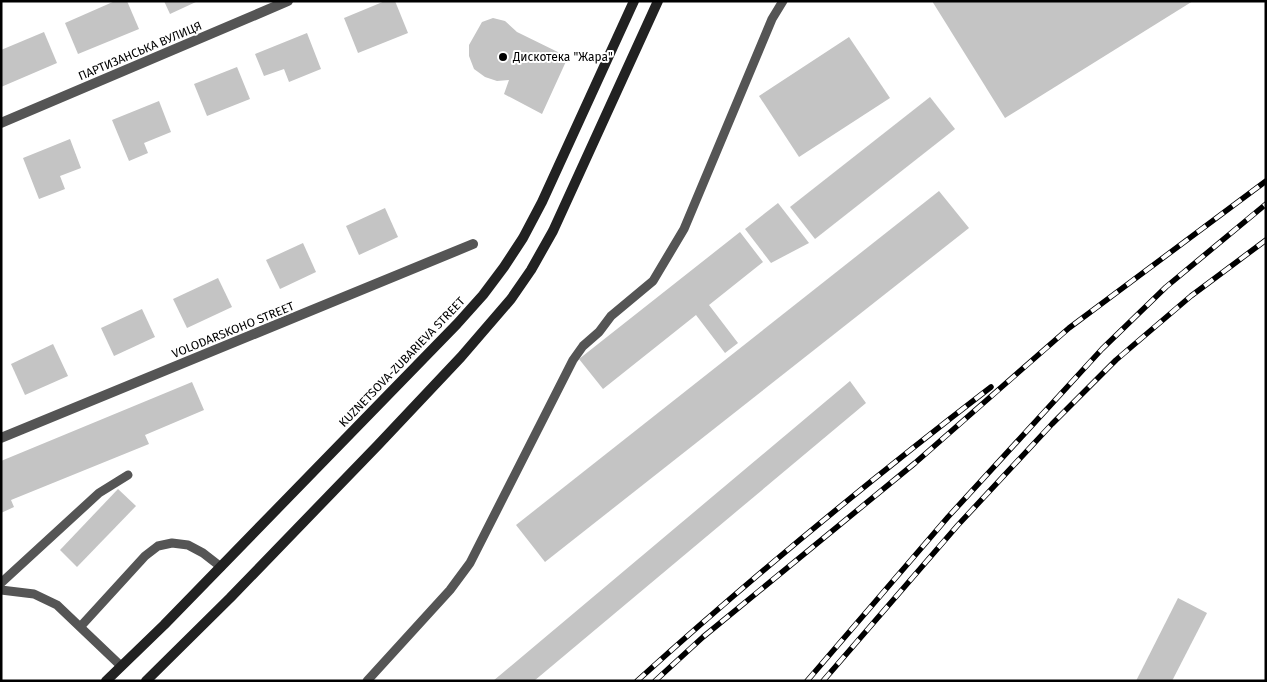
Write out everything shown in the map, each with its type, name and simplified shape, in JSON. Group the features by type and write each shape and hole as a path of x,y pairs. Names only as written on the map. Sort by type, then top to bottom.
{"main road":[{"name":"KUZNETSOVA-ZUBARIEVA STREET","path":"106,681 221,567 483,296 523,238 542,202 634,1"},
{"path":"146,681 230,598 378,445 461,357 511,299 531,270 553,231 658,1"}],"street":[{"name":"ПАРТИЗАНСЬКА ВУЛИЦЯ","path":"1,123 288,1"},
{"name":"VOLODARSKOHO STREET","path":"1,438 473,244"}],"lane":[{"path":"367,681 450,590 470,563 573,360 583,346 599,332 611,316 653,281 684,229 772,19 783,1"},
{"path":"1,583 99,493 128,475"},
{"path":"81,626 145,556 158,546 172,543 188,545 203,553 221,567"},
{"path":"1,590 34,594 58,605 121,666"}],"building":[{"path":"115,1 127,1 139,29 78,54 65,23"},
{"path":"164,1 198,1 170,14"},
{"path":"385,1 395,1 408,33 358,53 344,18"},
{"path":"932,1 1193,1 1005,118"},
{"path":"493,18 505,21 517,32 568,57 542,114 504,94 509,80 497,81 485,77 474,69 469,56 469,45 482,22"},
{"path":"44,32 57,63 1,87 1,50"},
{"path":"307,33 321,69 289,82 284,69 264,76 255,54"},
{"path":"849,37 890,98 799,157 759,96"},
{"path":"237,67 250,99 207,116 194,84"},
{"path":"930,97 955,129 815,239 790,207"},
{"path":"159,101 171,132 144,143 148,153 129,161 112,120"},
{"path":"70,139 81,168 60,176 65,189 39,199 23,158"},
{"path":"939,191 969,228 545,562 516,525"},
{"path":"778,203 809,243 771,263 745,229"},
{"path":"385,208 398,237 359,255 346,226"},
{"path":"740,232 763,262 709,305 738,343 725,353 696,315 603,389 579,359"},
{"path":"303,243 316,272 280,289 266,260"},
{"path":"218,278 232,307 187,328 173,299"},
{"path":"142,309 155,337 114,356 101,328"},
{"path":"53,344 68,376 25,395 11,364"},
{"path":"850,381 866,403 534,681 493,681"},
{"path":"192,382 204,410 145,435 149,444 11,500 14,507 1,513 1,461"},
{"path":"118,489 136,506 77,567 60,550"},
{"path":"1178,598 1207,613 1172,681 1136,681"}],"railway":[{"path":"655,681 703,637 915,463 1069,328 1266,181"},
{"path":"807,681 948,517 1102,349 1166,287 1266,204"},
{"path":"823,681 958,525 1052,424 1116,360 1191,296 1266,240"},
{"path":"637,681 811,530 991,387"}],"place":[{"name":"Дискотека \"Жара\"","path":"503,57"}]}
